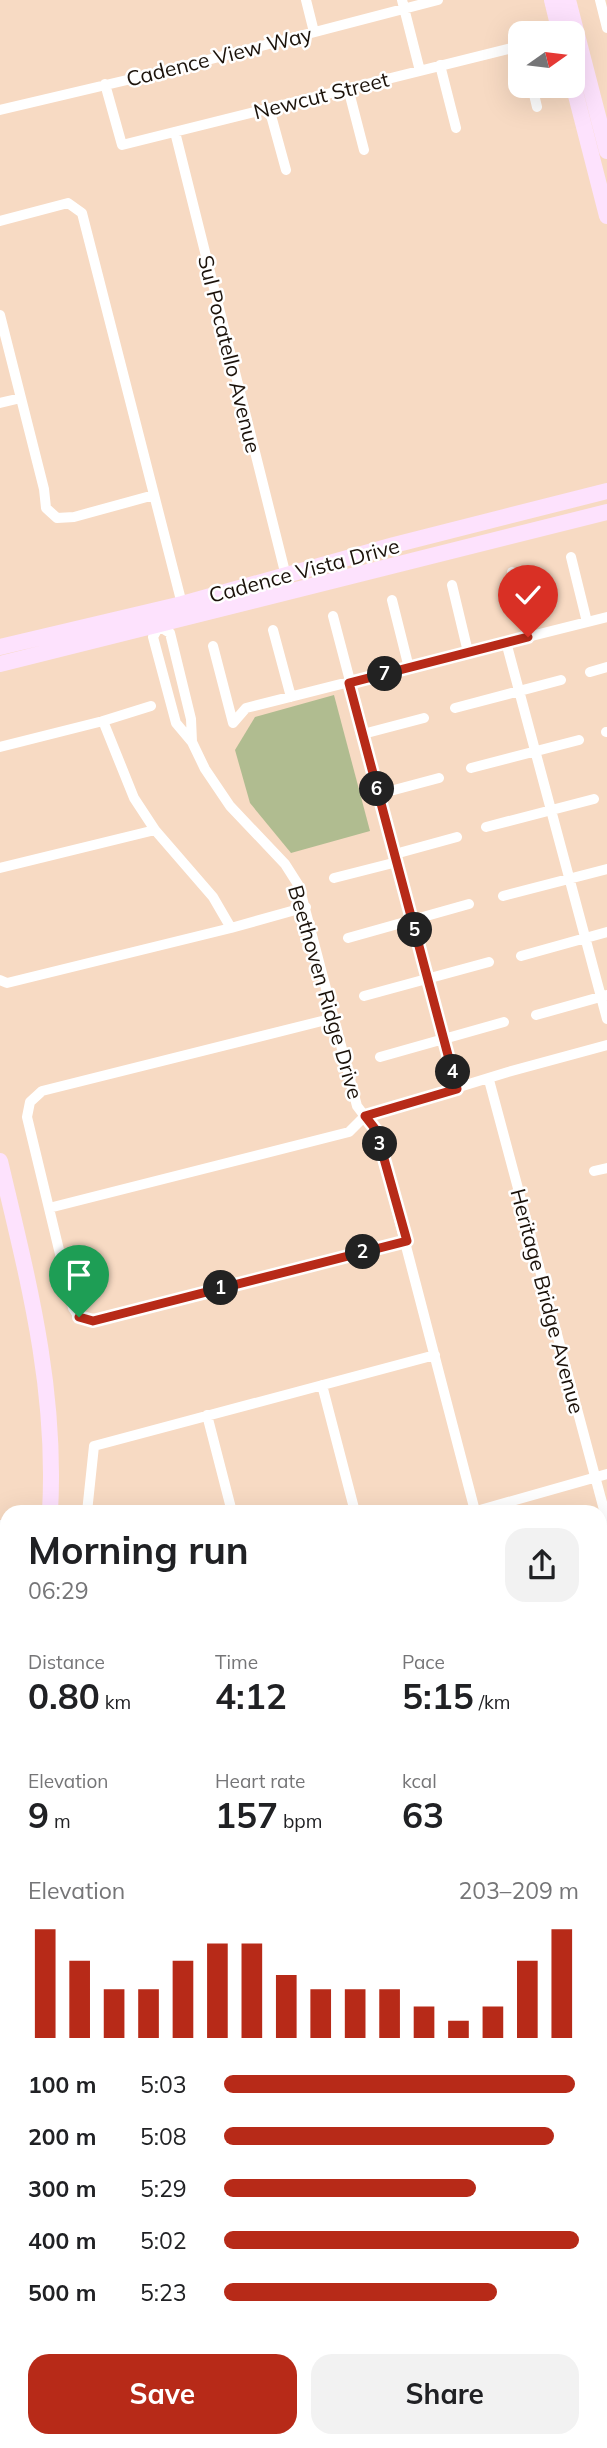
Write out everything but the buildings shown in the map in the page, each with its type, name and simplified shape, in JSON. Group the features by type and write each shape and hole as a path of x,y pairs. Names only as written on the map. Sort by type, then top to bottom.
{"street":[{"path":"306,0 314,32"},
{"name":"Cadence View Way","path":"0,110 314,32 403,4 438,0"},
{"path":"552,0 557,21"},
{"path":"568,0 607,151"},
{"path":"600,0 607,28"},
{"path":"403,4 420,71"},
{"name":"Newcut Street","path":"105,84 122,145 508,49"},
{"path":"440,65 456,128"},
{"path":"348,88 364,150"},
{"path":"535,98 537,107"},
{"path":"577,98 607,216"},
{"path":"270,108 286,170"},
{"name":"Sul Pocatello Avenue","path":"175,132 286,576"},
{"path":"0,221 68,203 82,213 181,604"},
{"path":"0,315 44,489 46,508 57,517 74,517 154,495"},
{"path":"0,403 21,398"},
{"name":"Cadence Vista Drive","path":"0,647 181,604 394,545 607,491"},
{"name":"Cadence Vista Drive","path":"7,662 607,512"},
{"path":"571,557 587,622"},
{"path":"512,572 528,637"},
{"path":"452,585 468,652"},
{"path":"139,614 159,626 173,613 210,596"},
{"path":"392,600 409,668"},
{"path":"333,616 457,1089"},
{"path":"213,646 233,723 246,708 607,617"},
{"name":"Beethoven Ridge Drive","path":"192,742 191,719 170,633 159,626 153,637 176,723 192,742 205,769 230,806 285,864 299,886 357,1106 376,1130 407,1241 472,1505"},
{"path":"273,630 291,697"},
{"path":"506,642 585,938 604,996 607,1018"},
{"path":"7,662 18,643"},
{"path":"590,672 607,667"},
{"path":"454,708 561,680"},
{"path":"0,747 151,706"},
{"path":"363,734 424,718"},
{"path":"103,721 134,798 155,830 213,897 231,928"},
{"path":"471,768 579,740"},
{"path":"379,794 439,778"},
{"path":"486,827 594,799"},
{"path":"0,868 155,830"},
{"path":"334,878 457,837"},
{"path":"503,896 607,869"},
{"path":"348,938 469,904"},
{"path":"0,980 7,984 231,928 306,906"},
{"path":"521,956 607,932"},
{"path":"364,996 489,962"},
{"path":"536,1015 604,996"},
{"path":"334,1018 42,1091 30,1102 27,1117 73,1308 79,1317 93,1321 407,1241"},
{"path":"380,1056 504,1023"},
{"path":"49,1208 349,1132 365,1116 607,1045"},
{"name":"Heritage Bridge Avenue","path":"489,1080 601,1476 605,1505"},
{"path":"0,1161 5,1209 44,1361 51,1438 50,1505"},
{"path":"594,1171 607,1168"},
{"path":"88,1505 94,1446 435,1355"},
{"path":"322,1385 353,1505"},
{"path":"207,1415 230,1505"},
{"path":"499,1505 601,1476"}],"green space":[{"path":"334,695 370,831 291,853 250,803 235,750 255,717"}],"route":[{"path":"79,1317 93,1321 407,1241 376,1130 365,1116 457,1089 349,683 528,637"}]}
